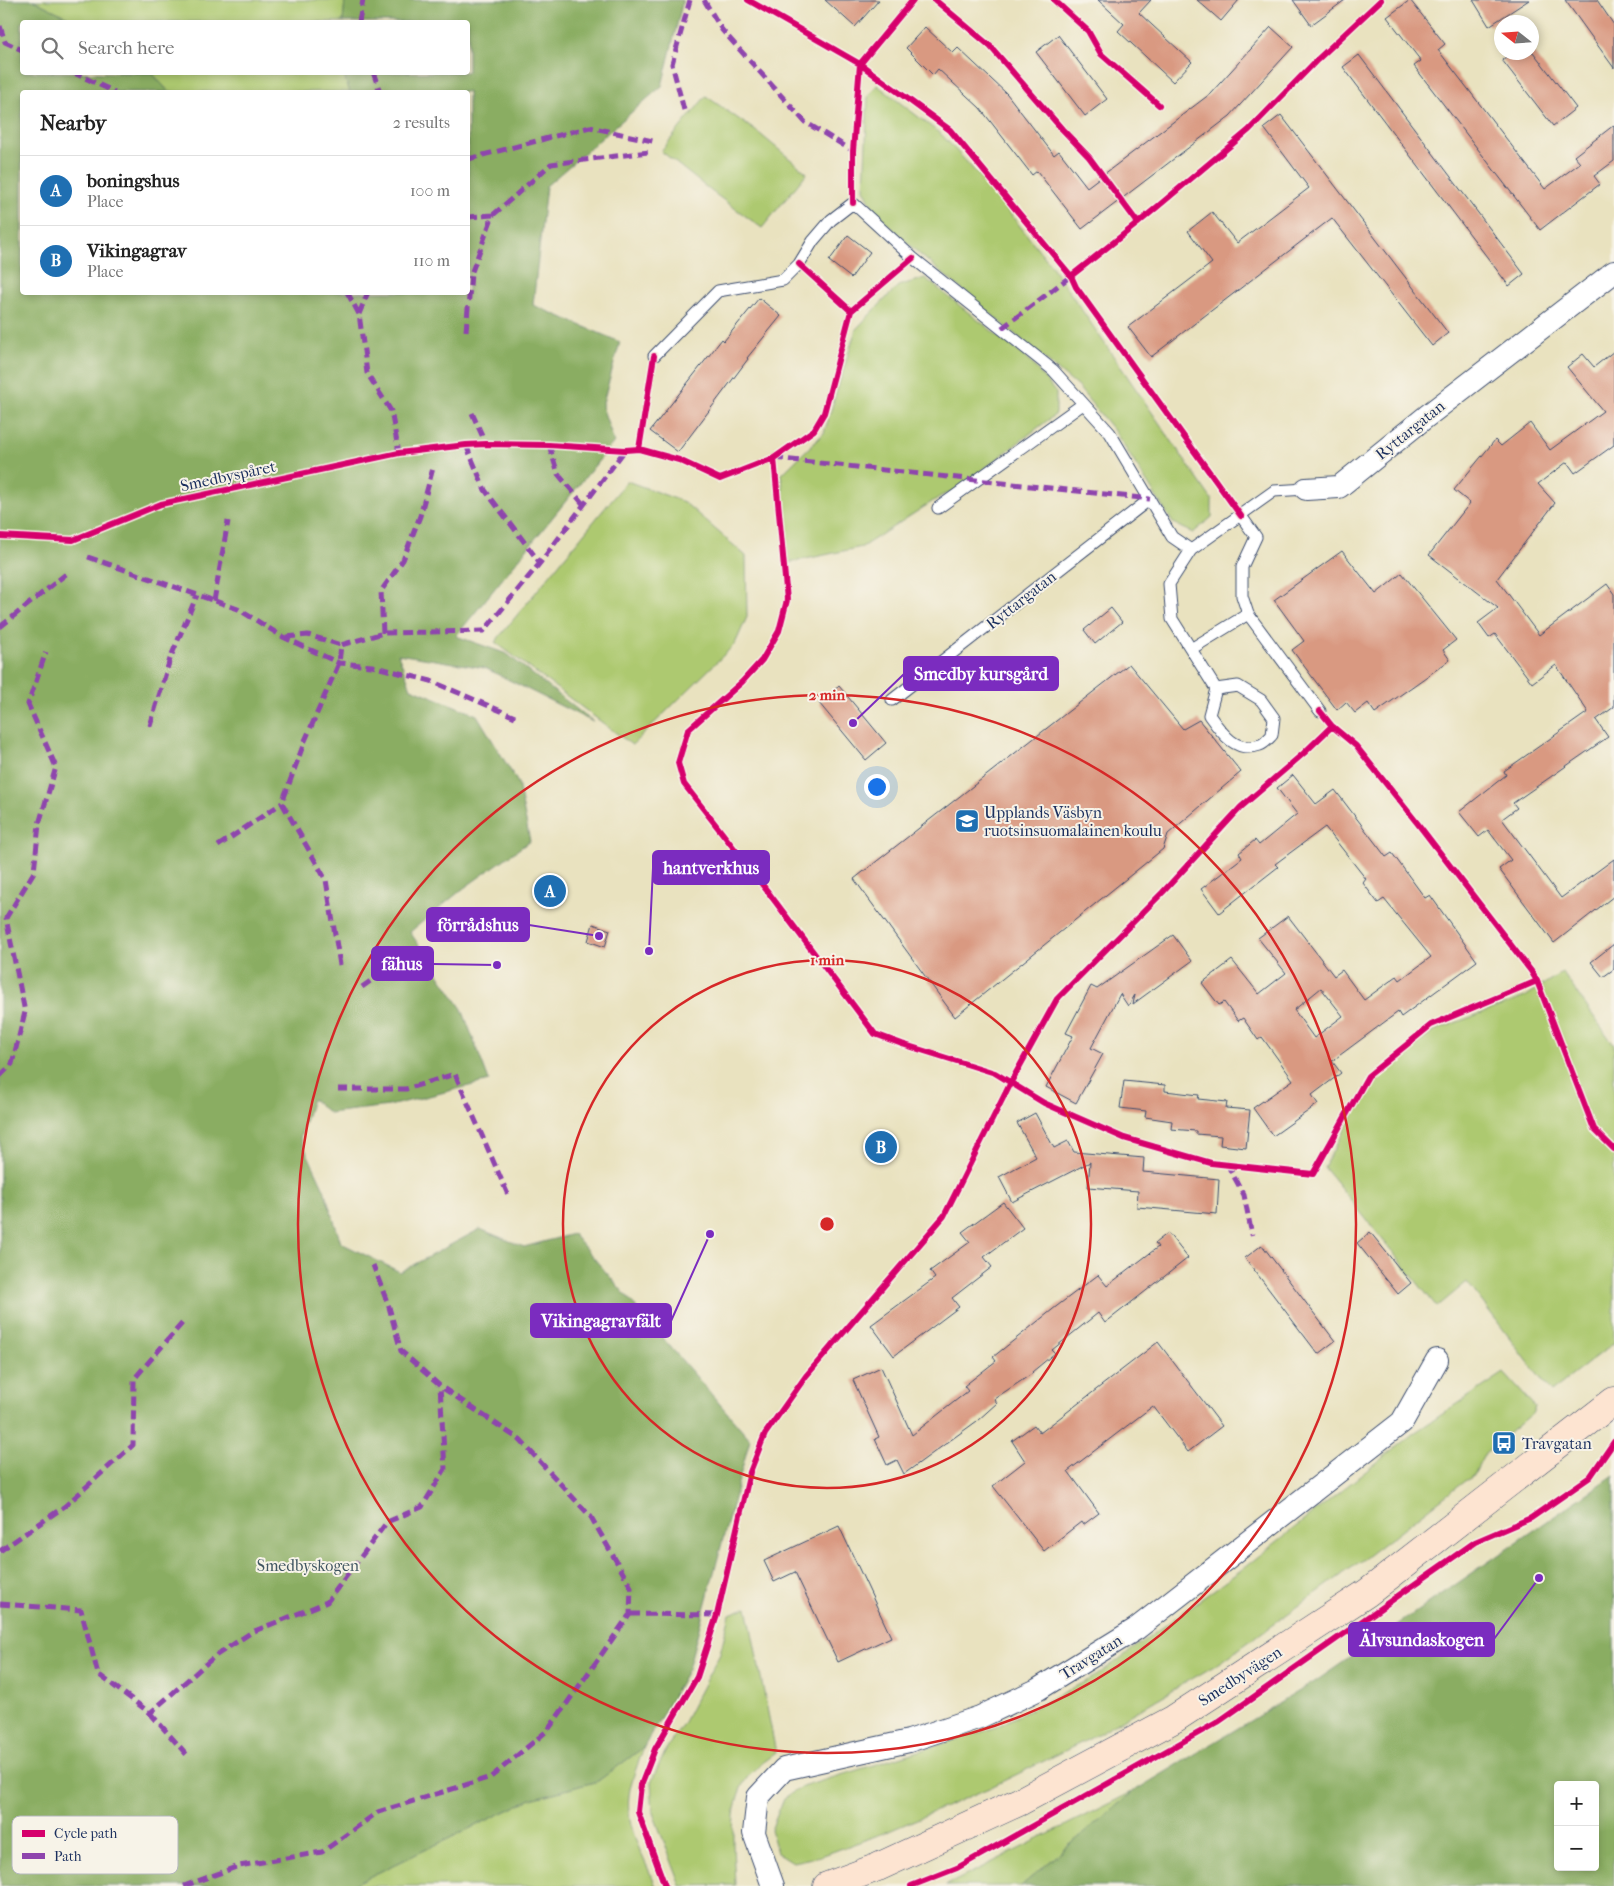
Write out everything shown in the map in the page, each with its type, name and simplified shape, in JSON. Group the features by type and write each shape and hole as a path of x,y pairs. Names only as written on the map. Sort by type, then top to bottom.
{"street":[{"name":"Ryttargatan","path":"1306,489 1339,487 1427,416 1614,272"},
{"name":"Travgatan","path":"773,1886 754,1833 758,1797 784,1769 909,1741 980,1717 1037,1690 1136,1629 1402,1422 1437,1360"},
{"name":"Smedbyvägen","path":"827,1886 878,1867 1021,1801 1174,1719 1367,1593 1614,1401"}],"lane":[{"path":"654,356 718,291 783,280 799,264 813,241 831,220 853,203 914,258 1053,370 1110,433 1172,537 1191,550"},
{"path":"938,508 1083,404"},
{"name":"Ryttargatan","path":"1216,689 1172,620 1168,584 1191,550 1274,491 1306,489"},
{"name":"Ryttargatan","path":"892,700 1150,499"},
{"path":"1240,516 1256,537 1242,567 1242,596 1248,614 1320,711"},
{"path":"1191,649 1248,614"},
{"path":"1238,686 1261,700 1274,718 1272,735 1260,745 1242,747 1223,736 1209,715 1216,689 1238,686"}],"green space":[{"name":"Smedbyskogen","path":"0,0 33,0 74,20 20,20 20,75 154,75 167,90 20,90 20,295 470,295 470,90 349,90 344,75 470,75 470,20 343,20 345,0 683,0 662,86 546,186 533,305 620,342 602,406 614,442 456,636 507,654 593,722 485,668 398,654 411,688 477,715 518,783 530,841 464,888 410,932 462,1009 489,1081 389,1106 329,1113 312,1099 300,1138 324,1189 341,1243 400,1272 480,1229 524,1247 573,1234 750,1439 688,1669 644,1747 598,1781 531,1799 350,1886 0,1886"},
{"path":"33,0 345,0 343,20 74,20"},
{"path":"154,75 344,75 349,90 167,90"},
{"path":"877,85 942,135 984,181 1051,265 1212,500 1212,517 1193,533 1173,523 1115,432 1078,387 917,252 876,213 864,189 868,96"},
{"path":"706,96 760,134 807,173 762,228 661,151"},
{"path":"925,278 1031,362 1056,393 1056,414 956,490 941,496 862,547 787,563 782,474 824,433 856,329 898,286"},
{"path":"627,481 684,502 746,556 747,617 735,644 632,745 495,642"},
{"path":"1562,972 1614,1045 1614,1343 1551,1392 1467,1282 1437,1307 1324,1167 1372,1080 1436,1030 1525,997"},
{"path":"1504,1373 1535,1407 1532,1414 1485,1453 1475,1473 1365,1558 1221,1662 1089,1739 989,1788 889,1831 821,1856 793,1862 777,1852 771,1830 784,1798 802,1787 994,1728 1096,1676 1245,1567 1414,1433"},
{"path":"1614,1475 1614,1886 1021,1886 1134,1791 1316,1681"},
{"path":"747,1607 776,1753 750,1774 741,1789 737,1801 733,1830 735,1885 681,1886 653,1813 651,1782 668,1746 684,1722 720,1653 730,1614"},
{"path":"644,1747 631,1783 629,1795 630,1819 636,1842 656,1886 350,1886 531,1799 598,1781"},
{"path":"1134,1791 1021,1886 945,1886"}],"building":[{"path":"825,0 879,0 855,27"},
{"path":"1098,0 1151,0 1139,13 1192,62 1173,82 1118,31 1124,24"},
{"path":"1197,0 1239,0 1221,21"},
{"path":"1293,0 1345,0 1311,25"},
{"path":"1410,0 1445,44 1438,50 1545,189 1580,163 1574,156 1614,125 1614,161 1594,176 1600,184 1540,230 1414,66 1421,61 1387,17"},
{"path":"1473,0 1529,0 1506,15 1494,15 1494,23 1489,26"},
{"path":"1565,0 1597,0 1614,25 1614,68"},
{"path":"925,27 953,53 958,48 1007,94 1054,155 1059,151 1087,187 1210,94 1271,27 1293,47 1230,116 1082,229 1037,171 1032,175 980,108 938,69 933,75 906,48"},
{"path":"1058,35 1107,99 1085,116 1036,52"},
{"path":"1359,55 1524,274 1509,286 1343,67"},
{"path":"1502,60 1539,60 1576,108 1553,126"},
{"path":"1281,115 1448,333 1432,346 1332,218 1151,357 1128,327 1212,263 1188,231 1212,212 1237,243 1309,188 1264,128"},
{"path":"848,235 870,252 851,278 829,261"},
{"path":"759,298 781,316 747,358 678,452 650,431 722,339 724,341"},
{"path":"1614,351 1614,445 1575,473 1567,462 1538,484 1555,503 1497,579 1539,635 1607,584 1614,594 1614,707 1596,720 1608,737 1513,803 1517,808 1502,819 1561,898 1614,859 1614,896 1554,943 1499,869 1511,860 1488,830 1479,837 1459,812 1506,775 1504,771 1588,712 1556,665 1532,683 1495,634 1489,638 1478,623 1498,608 1429,555 1470,503 1454,490 1495,440 1501,446 1530,423 1550,450 1603,411 1567,367 1583,354 1594,367"},
{"path":"1342,551 1376,594 1402,573 1456,640 1443,650 1450,660 1375,713 1368,703 1355,713 1346,702 1337,710 1292,650 1304,641 1274,600"},
{"path":"1111,608 1122,622 1095,644 1084,630"},
{"path":"1129,664 1183,729 1199,720 1241,772 1168,834 1163,849 955,1017 854,879"},
{"path":"839,686 886,743 866,760 819,703"},
{"path":"1293,775 1316,804 1335,790 1386,857 1392,853 1425,898 1430,895 1477,961 1401,1017 1398,1012 1332,1061 1341,1073 1312,1095 1318,1104 1273,1136 1253,1108 1293,1080 1262,1037 1258,1040 1243,1018 1238,1021 1224,1002 1219,1005 1202,983 1232,960 1259,994 1286,973 1258,938 1288,916 1334,976 1342,970 1364,1000 1397,976 1400,980 1431,957 1384,899 1378,903 1363,883 1366,879 1325,827 1275,864 1278,867 1219,913 1201,889 1242,858 1239,853 1255,840 1259,845 1297,814 1277,788","holes":["1321,988 1343,1016 1314,1038 1294,1010"]},
{"path":"593,924 610,930 605,947 588,941"},
{"path":"1173,935 1192,961 1133,1004 1135,995 1128,1006 1120,994 1091,1048 1103,1054 1076,1103 1046,1087 1073,1036 1066,1033 1091,986 1097,989"},
{"path":"1614,944 1614,969 1603,977 1591,962"},
{"path":"1124,1081 1165,1085 1165,1091 1199,1095 1198,1099 1227,1102 1226,1108 1250,1110 1246,1148 1220,1145 1221,1136 1171,1129 1172,1121 1145,1117 1146,1111 1120,1108"},
{"path":"1035,1113 1054,1148 1068,1141 1074,1152 1144,1158 1143,1172 1219,1179 1217,1214 1137,1207 1138,1191 1088,1187 1090,1162 1012,1202 999,1177 1036,1157 1017,1123"},
{"path":"1003,1202 1023,1228 984,1257 992,1267 952,1298 959,1307 894,1356 871,1325 935,1278 930,1271 970,1242 962,1232"},
{"path":"1370,1232 1411,1283 1398,1294 1357,1243"},
{"path":"1168,1233 1188,1258 1105,1323 1098,1313 1052,1350 1055,1353 1033,1373 994,1399 997,1403 977,1421 904,1474 897,1460 887,1465 875,1439 879,1437 853,1380 881,1367 912,1435 968,1391 964,1386 996,1361 993,1357 1057,1306 1098,1275 1107,1286 1158,1247 1155,1243"},
{"path":"1262,1245 1335,1341 1318,1354 1245,1258"},
{"path":"1158,1342 1222,1426 1188,1452 1153,1406 1068,1471 1099,1513 1083,1525 1081,1522 1044,1551 993,1486 1025,1461 1012,1441 1034,1425 1040,1433"},
{"path":"839,1526 891,1637 838,1662 795,1572 774,1582 764,1561"}],"marked path":[{"path":"359,20 363,0"},
{"path":"684,110 672,64 690,0"},
{"path":"704,0 722,30 805,122 853,151"},
{"path":"0,26 5,42 20,49"},
{"path":"78,75 111,90"},
{"path":"374,75 379,90"},
{"path":"470,158 590,127 657,142"},
{"path":"470,285 471,274 493,215 551,164 649,152"},
{"path":"470,217 493,215"},
{"path":"1002,328 1071,276"},
{"path":"349,295 359,314 367,373 391,411 399,453"},
{"path":"359,314 367,295"},
{"path":"466,331 469,295"},
{"path":"472,413 486,444"},
{"path":"466,445 485,490 540,563"},
{"path":"549,445 558,474 584,505"},
{"path":"340,965 326,880 282,803 304,743 339,663 341,645 383,633 484,631 540,563 625,450"},
{"path":"774,458 1150,499"},
{"path":"383,633 381,591 403,560 420,516 433,468"},
{"path":"214,601 228,521"},
{"path":"88,557 238,609 283,637 339,663 372,666 431,681 515,717"},
{"path":"0,627 66,574"},
{"path":"150,726 170,659 197,595"},
{"path":"286,637 308,635 341,645"},
{"path":"0,1076 12,1064 25,1012 6,918 34,872 39,824 56,767 28,704 46,652"},
{"path":"218,846 282,803"},
{"path":"362,987 410,953"},
{"path":"338,1089 406,1089 455,1074 509,1197"},
{"path":"1227,1164 1244,1195 1252,1235"},
{"path":"184,1886 239,1866 322,1852 378,1812 491,1777 548,1730 630,1614 631,1587 591,1517 520,1440 440,1386 401,1351 389,1307 373,1265"},
{"path":"0,1551 65,1506 133,1445 134,1379 184,1321"},
{"path":"0,1604 81,1610 98,1674 150,1713 215,1656 252,1632 327,1602 387,1522 422,1507 445,1469 440,1386"},
{"path":"630,1614 717,1615"},
{"path":"150,1713 187,1755"}],"cycle path":[{"path":"748,0 860,64 950,130 1071,276 1076,287 1241,516"},
{"path":"853,203 853,151 860,64 913,0"},
{"path":"935,0 990,46 1062,129 1089,157 1138,223"},
{"path":"1054,0 1088,31 1101,54 1159,105"},
{"path":"1071,276 1138,223 1249,130 1317,60 1381,0"},
{"name":"Smedbyspåret","path":"0,536 73,540 161,504 399,453 466,445 549,445 625,450 639,449 679,460 720,479 774,458 814,430 824,413 851,311 913,258"},
{"path":"799,264 851,311"},
{"path":"639,449 654,356"},
{"path":"774,458 787,600 779,631 762,660 742,682 688,730 678,763 684,784 875,1034 995,1073 1044,1103 1124,1138 1211,1163 1313,1174 1368,1076 1431,1025 1537,981"},
{"path":"665,1886 638,1812 641,1785 655,1749 697,1677 717,1615 750,1472 765,1434 806,1376 944,1216 1011,1082 1057,999 1163,892 1241,807 1304,753 1332,726 1320,711"},
{"path":"1332,726 1356,746 1531,971 1537,981 1594,1129 1614,1149"},
{"path":"911,1886 957,1868 1218,1722 1475,1542 1531,1518 1590,1477 1614,1442"}],"place":[{"name":"Smedby kursgård","path":"853,723"},
{"name":"Upplands Väsbyn ruotsinsuomalainen koulu","path":"967,821"},
{"name":"boningshus","path":"550,891"},
{"name":"förrådshus","path":"599,936"},
{"name":"hantverkhus","path":"649,951"},
{"name":"fähus","path":"497,965"},
{"name":"Vikingagrav","path":"881,1147"},
{"name":"Vikingagravfält","path":"710,1234"},
{"name":"Travgatan","path":"1504,1443"},
{"name":"Älvsundaskogen","path":"1539,1578"}]}
